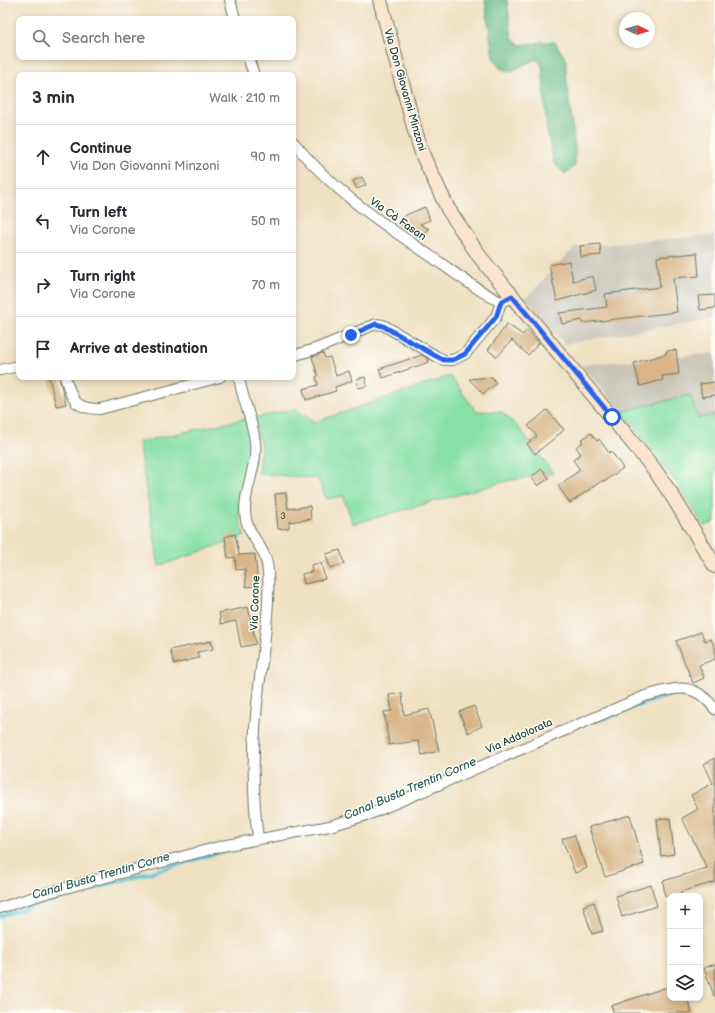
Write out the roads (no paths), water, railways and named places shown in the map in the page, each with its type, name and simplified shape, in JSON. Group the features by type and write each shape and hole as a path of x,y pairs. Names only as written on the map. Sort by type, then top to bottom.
{"street":[{"path":"230,0 234,16"},
{"name":"Via Don Giovanni Minzoni","path":"380,0 415,131 434,181 464,235 507,299 654,469 674,497 715,566"},
{"path":"249,60 253,72"},
{"name":"Via Cà Fasan","path":"296,145 329,182 353,202 473,286 507,299"},
{"path":"296,355 318,348 376,324 383,326 444,360 453,360 465,354 496,317 507,299"},
{"path":"0,370 16,367"},
{"path":"66,380 72,400 80,406 91,409 100,409 209,380"},
{"name":"Via Corone","path":"240,380 255,441 255,457 246,503 246,520 254,538 266,556 268,572 265,640 254,747 254,806 258,838"},
{"name":"Via Addolorata","path":"0,908 43,894 222,846 258,838 308,831 370,814 645,696 670,690 688,688 706,697 715,709"}],"waterway":[{"name":"Canal Busta Trentin Corne","path":"601,720 667,696 683,694 694,698 706,710 715,725"},
{"name":"Canal Busta Trentin Corne","path":"335,829 353,826 371,818"},
{"name":"Canal Busta Trentin Corne","path":"0,916 235,848"}]}
